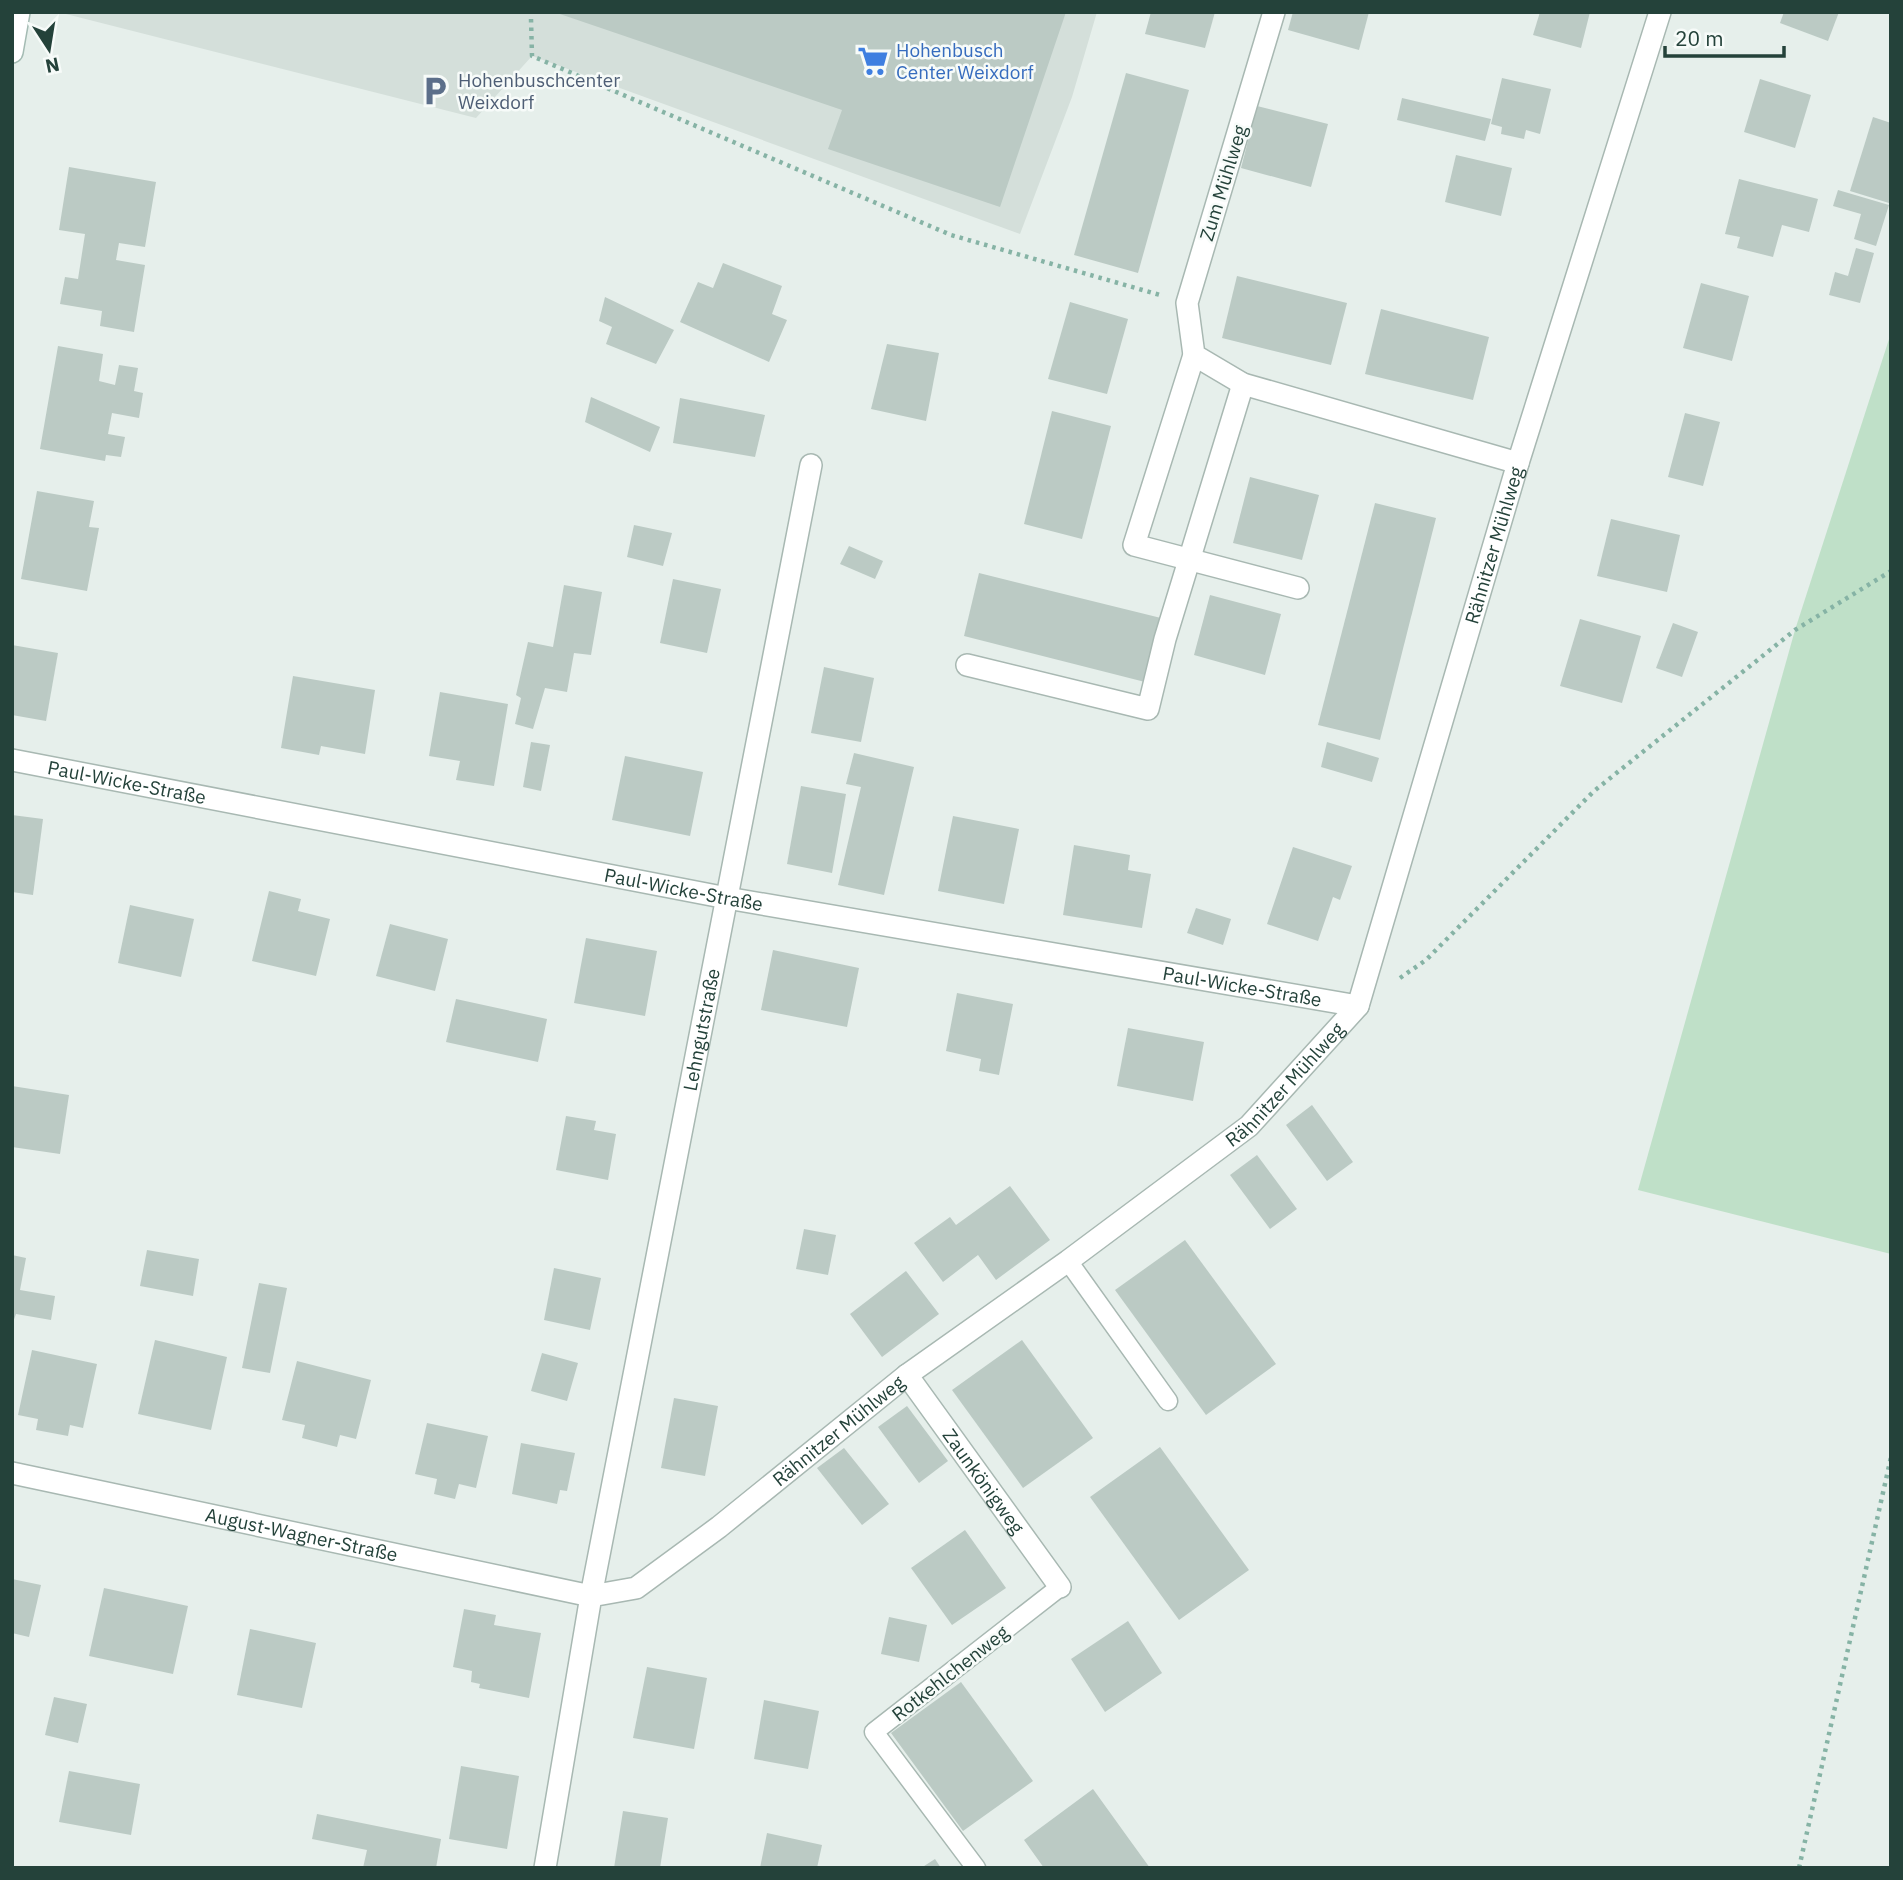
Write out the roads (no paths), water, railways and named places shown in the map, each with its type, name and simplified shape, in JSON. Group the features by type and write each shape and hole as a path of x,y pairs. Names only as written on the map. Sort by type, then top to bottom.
{"street":[{"path":"12,52 19,12"},
{"name":"Zum Mühlweg","path":"1274,12 1187,303 1194,355 1134,545 1298,588"},
{"name":"Rähnitzer Mühlweg","path":"591,1596 636,1588 719,1527 907,1376 1068,1261 1249,1126 1358,1006 1518,463 1660,12"},
{"path":"1194,355 1243,384 1518,463"},
{"path":"967,664 1148,709 1188,560 1243,384"},
{"name":"Lehngutstraße","path":"591,1596 811,465"},
{"name":"Paul-Wicke-Straße","path":"12,760 727,898 1358,1006"},
{"name":"Zaunkönigweg","path":"907,1376 1060,1587"},
{"name":"August-Wagner-Straße","path":"12,1473 591,1596"},
{"path":"545,1868 591,1596"}],"lane":[{"path":"1068,1261 1168,1401"},
{"name":"Rotkehlchenweg","path":"976,1868 874,1732 1060,1587"}],"place":[{"name":"Hohenbusch Center Weixdorf","path":"873,61"},
{"name":"Hohenbuschcenter Weixdorf","path":"435,91"}]}
